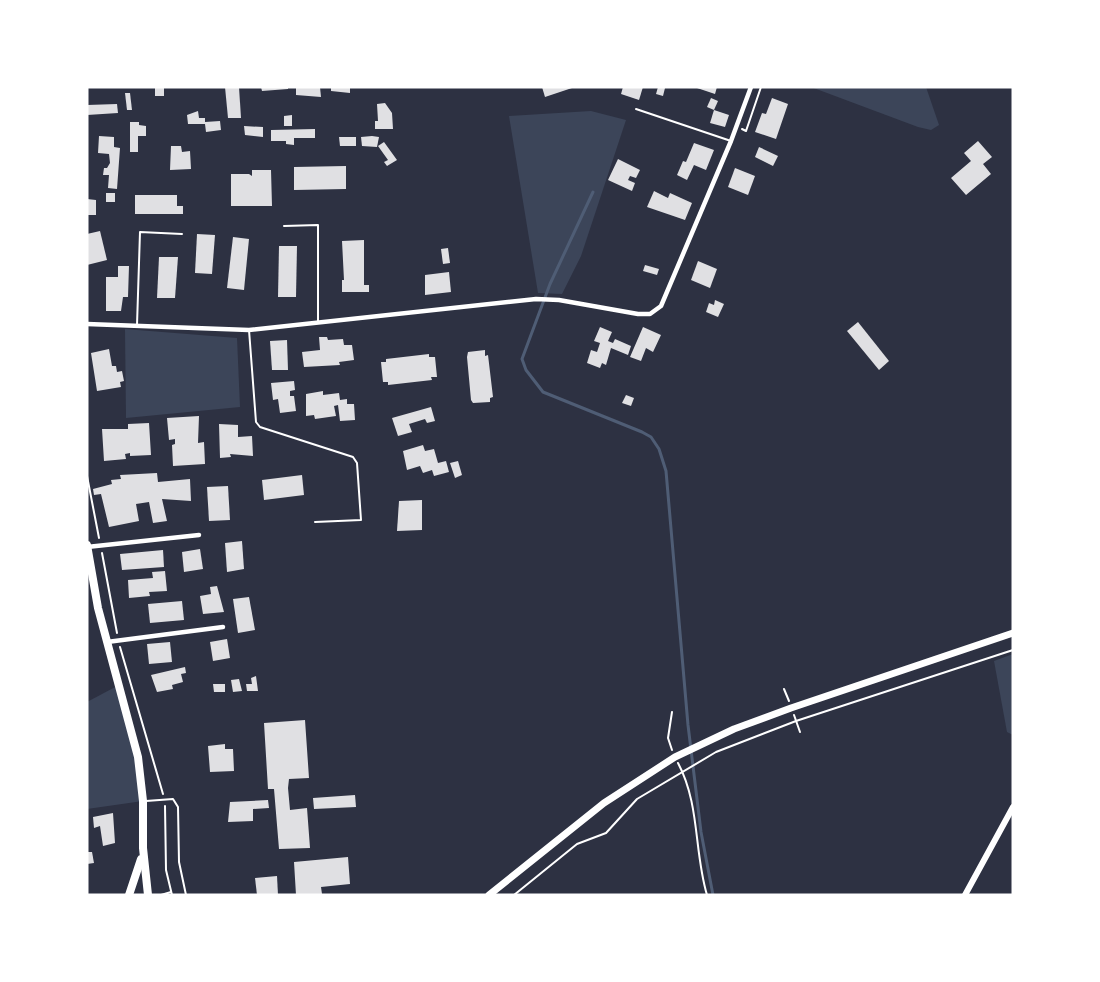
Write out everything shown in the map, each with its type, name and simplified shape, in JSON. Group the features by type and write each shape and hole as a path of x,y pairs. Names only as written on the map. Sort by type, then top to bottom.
{"main road":[{"path":"87,546 98,608 138,757 143,801 143,848 148,895"},
{"path":"489,895 604,803 681,754 791,708 1013,633"},
{"path":"129,895 138,873 143,848"}],"street":[{"path":"87,324 249,330 536,299 559,300 638,314 650,314 658,310 731,141 751,87"},
{"path":"87,546 199,535"},
{"path":"107,642 223,627"},
{"path":"965,895 1013,807"}],"lane":[{"path":"636,109 731,141"},
{"path":"284,226 318,225 318,321"},
{"path":"137,325 140,232 182,234"},
{"path":"249,330 256,422 260,427 353,457 357,463 361,520 315,522"},
{"path":"143,801 173,799 178,807 178,862 186,895"}],"path":[{"path":"736,128 746,130 761,87"},
{"path":"87,476 118,639 164,799 166,870 172,893 161,895"},
{"path":"514,895 577,844 606,833 637,799 685,768 707,757 796,722 1013,650"},
{"path":"784,689 788,699"},
{"path":"671,748 668,738 672,712"},
{"path":"798,726 800,732"},
{"path":"684,774 707,895"}],"shaded area":[{"path":"811,87 926,87 939,125 931,130 918,127"},
{"path":"591,111 626,120 581,256 562,294 538,293 509,116"},
{"path":"125,329 237,338 240,407 126,418"},
{"path":"1013,654 1013,735 1007,732 994,661"},
{"path":"119,685 138,757 143,801 87,809 87,702"}],"building":[{"path":"164,87 164,96 155,96 155,88"},
{"path":"225,87 239,87 241,118 228,118"},
{"path":"261,87 288,87 288,89 262,91"},
{"path":"296,87 320,87 321,97 296,95"},
{"path":"331,87 350,87 350,93 331,91"},
{"path":"542,87 575,87 545,97"},
{"path":"623,87 643,87 639,100 621,94"},
{"path":"658,87 665,88 663,96 656,94"},
{"path":"694,87 717,87 715,94"},
{"path":"125,93 130,93 132,110 127,110"},
{"path":"711,98 718,101 714,110 707,107"},
{"path":"772,98 788,104 776,139 755,132 762,113 766,114"},
{"path":"385,103 392,113 393,129 375,129 375,121 378,121 377,104"},
{"path":"117,104 118,113 87,115 87,105"},
{"path":"714,110 729,115 725,127 710,123"},
{"path":"198,111 199,118 205,118 205,122 220,121 221,130 206,132 205,124 188,124 187,115"},
{"path":"292,115 292,126 284,126 284,116"},
{"path":"130,122 139,122 139,125 146,126 146,136 138,136 138,152 130,152"},
{"path":"244,126 263,127 263,137 245,135"},
{"path":"315,129 315,138 294,138 294,145 286,144 286,141 271,141 271,130"},
{"path":"99,136 114,137 114,147 120,148 117,189 108,188 109,175 103,175 104,168 107,168 110,163 109,154 98,153"},
{"path":"339,137 356,137 356,146 340,146"},
{"path":"361,137 379,137 377,147 362,146"},
{"path":"978,141 992,157 983,164 991,174 966,195 951,178 971,161 964,153"},
{"path":"384,142 397,160 387,166 384,162 388,160 378,146"},
{"path":"694,143 714,150 706,170 694,165 687,180 677,175 683,161 686,162"},
{"path":"171,146 181,146 182,152 190,151 191,169 170,170"},
{"path":"759,147 778,156 773,166 755,157"},
{"path":"618,159 640,170 636,178 630,176 628,180 635,183 632,191 608,180"},
{"path":"346,166 346,189 294,190 294,167"},
{"path":"735,168 755,176 748,195 728,187"},
{"path":"252,170 271,170 272,206 231,206 231,174 252,176"},
{"path":"654,191 668,198 670,193 692,203 685,220 647,207"},
{"path":"106,193 115,193 115,202 106,202"},
{"path":"135,195 177,195 177,206 183,206 183,214 135,214"},
{"path":"87,199 96,200 96,215 87,215"},
{"path":"100,231 107,260 87,265 87,234"},
{"path":"197,234 215,235 212,274 195,273"},
{"path":"233,237 249,239 244,290 227,288"},
{"path":"364,240 364,285 369,285 369,292 342,292 342,280 344,280 342,241"},
{"path":"279,246 297,246 296,297 278,297"},
{"path":"448,248 450,263 443,264 441,249"},
{"path":"159,257 178,257 175,298 157,298"},
{"path":"698,261 717,269 710,288 691,280"},
{"path":"645,265 659,269 657,275 643,271"},
{"path":"118,266 129,266 128,297 123,297 121,311 106,311 106,277 118,277"},
{"path":"449,272 451,292 425,295 425,275"},
{"path":"715,300 724,304 718,317 706,312 709,303 714,305"},
{"path":"858,322 889,361 879,370 847,331"},
{"path":"600,327 612,332 608,341 613,343 615,339 631,346 628,355 611,348 606,365 602,363 600,368 587,363 591,350 597,352 600,343 594,341"},
{"path":"643,327 661,335 653,352 646,348 641,361 630,357"},
{"path":"319,337 327,337 328,340 343,339 344,345 352,345 354,360 339,362 340,365 304,367 302,352 320,350"},
{"path":"287,340 288,370 272,370 270,341"},
{"path":"109,349 112,366 116,366 117,372 122,371 124,381 120,382 121,387 97,391 91,353"},
{"path":"485,350 485,356 488,355 493,397 490,398 490,402 473,403 468,352"},
{"path":"429,354 429,357 435,357 437,377 431,377 432,380 388,385 388,382 383,382 381,362 386,362 386,359"},
{"path":"294,381 295,390 290,391 290,396 294,396 296,411 280,413 278,399 273,400 271,383"},
{"path":"323,391 323,395 339,393 340,400 347,399 347,404 354,404 355,420 340,421 338,405 334,406 336,416 315,419 314,415 306,416 306,394"},
{"path":"626,395 634,398 631,406 622,403"},
{"path":"431,407 435,421 427,423 425,419 409,424 412,432 398,436 392,418"},
{"path":"199,416 198,443 204,442 205,464 173,466 172,445 175,444 175,439 169,440 167,418"},
{"path":"149,423 151,455 130,456 130,453 125,454 126,459 104,461 102,429 128,429 128,424"},
{"path":"219,424 238,425 238,437 252,436 253,456 230,454 231,457 220,458"},
{"path":"423,445 425,451 434,449 438,463 446,461 449,472 434,476 432,470 423,473 420,466 407,470 403,451"},
{"path":"458,461 462,475 455,478 450,463"},
{"path":"157,473 158,482 190,479 191,501 162,499 167,521 153,523 149,502 136,504 139,521 109,527 101,494 94,495 93,489 112,484 111,480 121,479 120,475"},
{"path":"302,475 304,495 264,500 262,480"},
{"path":"228,486 230,520 209,521 207,487"},
{"path":"422,500 422,530 397,531 399,501"},
{"path":"242,541 244,569 227,572 225,543"},
{"path":"200,549 203,569 184,572 182,552"},
{"path":"163,550 164,567 122,570 120,554"},
{"path":"165,571 167,591 149,592 150,596 129,598 128,580 153,578 152,572"},
{"path":"217,586 224,612 203,614 200,596 211,594 210,587"},
{"path":"249,597 255,630 238,633 233,599"},
{"path":"182,601 184,620 150,623 148,604"},
{"path":"227,639 230,658 213,661 210,642"},
{"path":"170,642 172,662 149,664 147,644"},
{"path":"185,667 186,673 181,674 183,682 172,685 173,689 157,692 151,675"},
{"path":"256,676 258,691 247,691 246,684 252,684 251,678"},
{"path":"239,679 242,691 233,692 231,680"},
{"path":"213,684 225,684 225,692 214,692"},
{"path":"305,720 309,778 289,779 288,788 290,810 307,808 310,848 279,849 274,789 268,789 264,723"},
{"path":"225,744 225,749 233,749 234,771 210,772 208,746"},
{"path":"355,795 356,807 314,809 313,798"},
{"path":"268,800 269,808 253,809 253,821 228,822 230,802"},
{"path":"113,813 115,843 103,846 100,826 94,828 93,817"},
{"path":"88,852 92,852 94,863 87,864"},
{"path":"348,857 350,884 321,887 322,894 296,895 294,862"},
{"path":"277,876 278,895 257,895 255,878"}],"waterway":[{"path":"593,192 550,284 522,359 526,370 543,392 642,432 651,437 659,449 666,471 688,725 701,832 713,895"}]}
